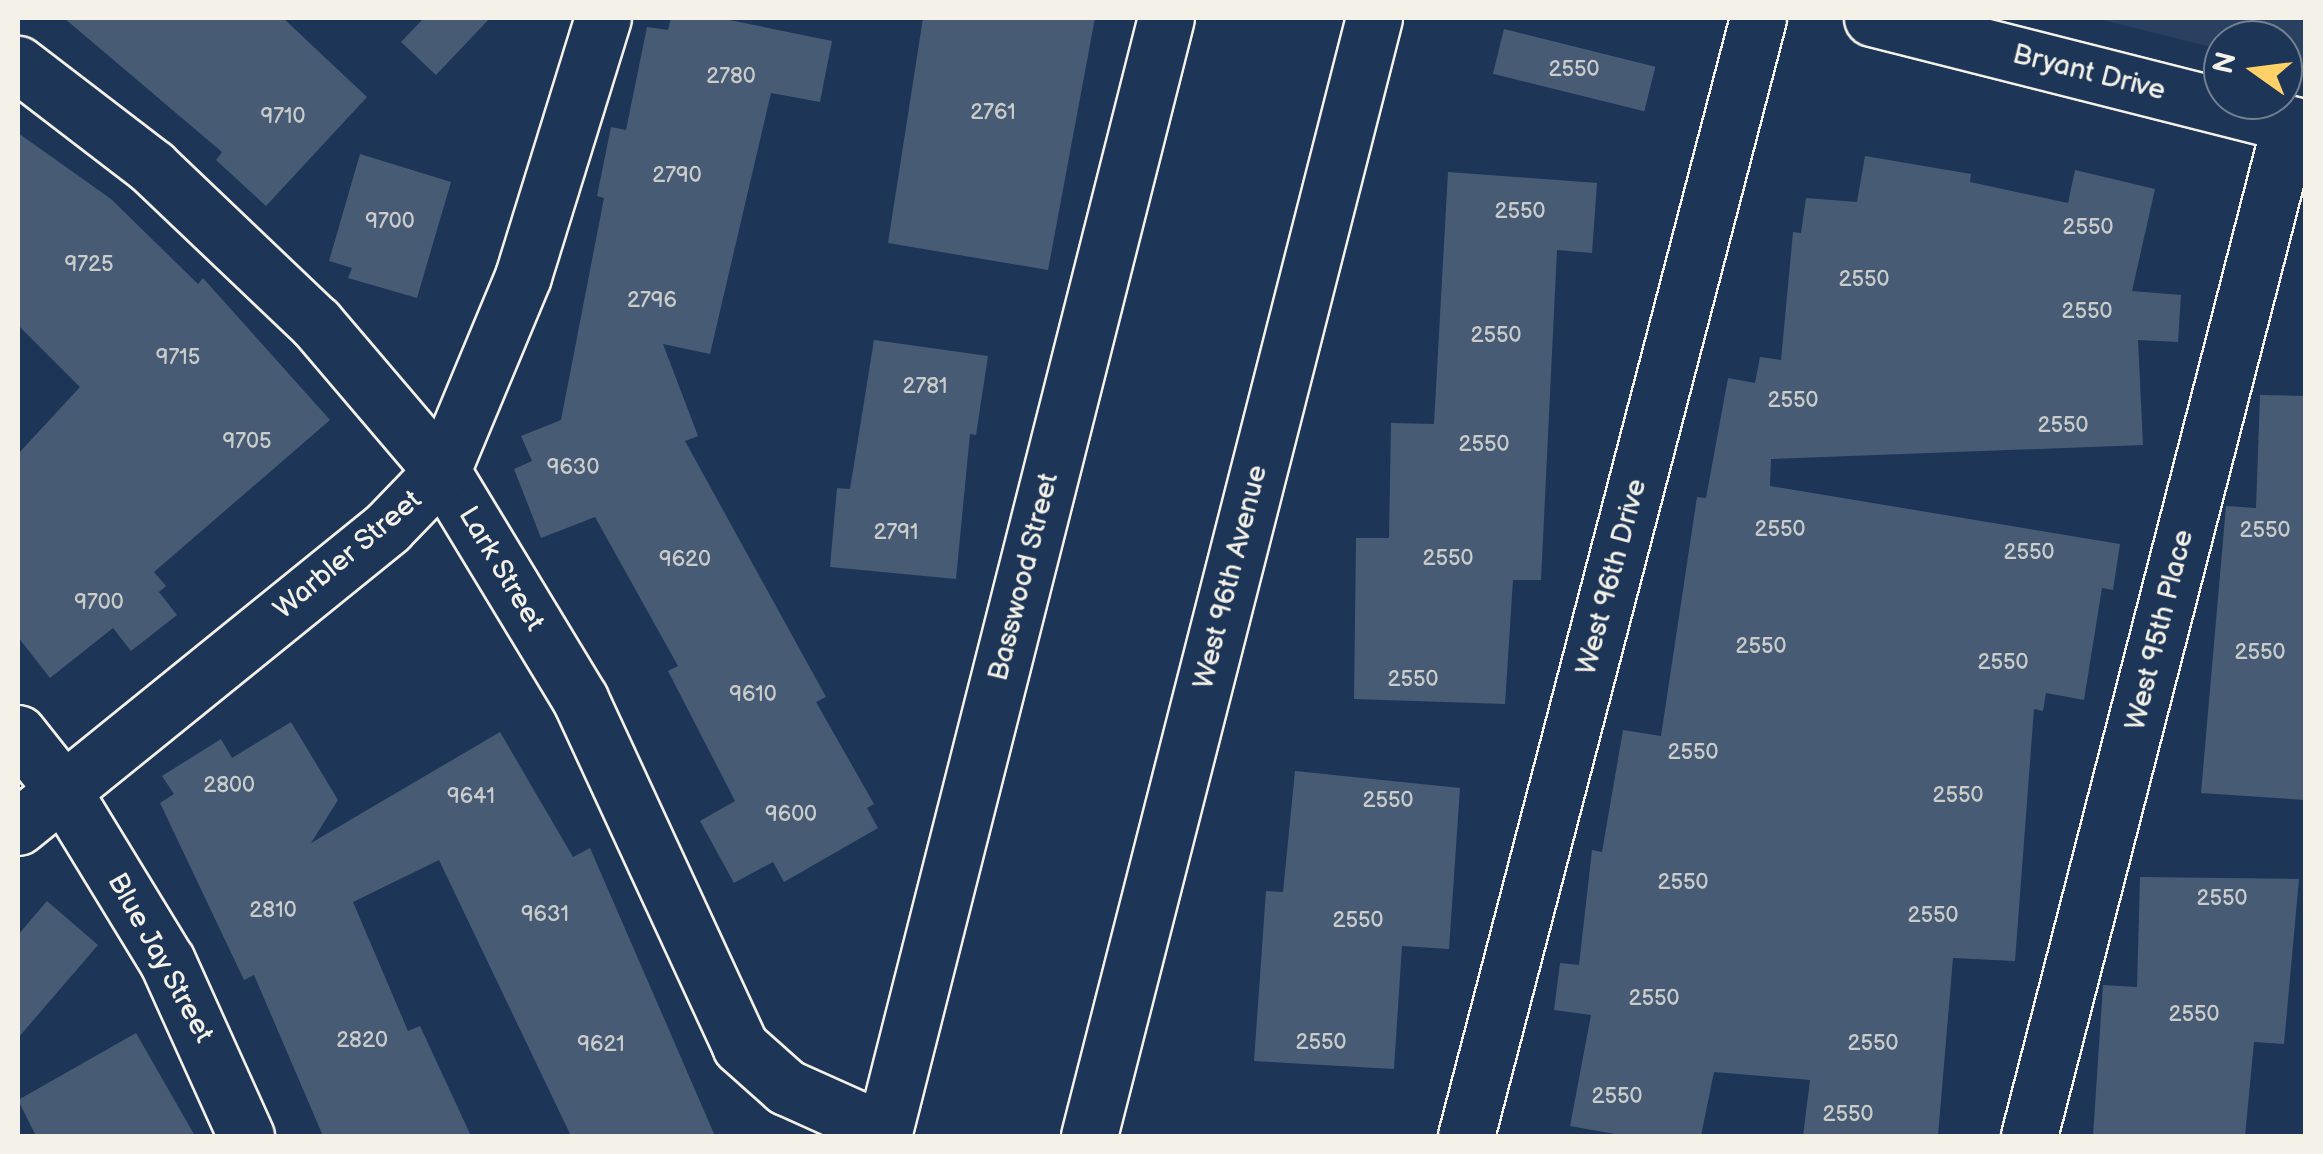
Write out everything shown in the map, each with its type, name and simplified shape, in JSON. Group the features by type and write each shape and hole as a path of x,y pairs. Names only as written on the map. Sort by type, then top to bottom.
{"street":[{"name":"Warbler Street","path":"18,827 60,786 388,527 442,472 523,276 603,18"},
{"name":"Basswood Street","path":"884,1134 1166,18"},
{"name":"West 96th Avenue","path":"1089,1136 1374,18"},
{"name":"West 96th Drive","path":"1466,1136 1758,18"},
{"name":"Bryant Drive","path":"1872,18 2298,126"},
{"name":"Lark Street","path":"18,64 152,167 316,323 442,472 588,715 740,1046 786,1087 884,1134"},
{"name":"West 95th Place","path":"2029,1136 2298,126"},
{"name":"Blue Jay Street","path":"18,733 60,786 168,961 246,1136"}],"shaded area":[{"path":"2095,18 2305,18 2305,70 2303,20 2203,20 2203,45"}],"building":[{"path":"64,18 283,18 367,97 266,206 216,160 222,152"},
{"path":"424,18 490,18 436,75 401,42"},
{"path":"671,18 720,18 832,41 820,102 771,93 710,354 663,344 698,436 685,441 826,697 816,702 874,804 867,808 878,828 784,882 773,862 734,883 700,821 735,801 668,671 678,666 595,517 541,538 514,469 532,461 521,436 561,420 604,198 597,196 611,127 626,130 647,27 668,30"},
{"path":"923,18 1095,18 1048,270 888,243"},
{"path":"1504,29 1655,67 1644,111 1493,74"},
{"path":"18,133 111,199 198,284 203,278 330,420 154,572 166,586 159,592 177,615 131,651 113,628 50,678 18,637 18,454 80,387 18,325"},
{"path":"360,154 451,182 417,298 348,278 352,268 329,261"},
{"path":"1865,156 1971,174 1970,182 2068,203 2075,170 2155,189 2132,291 2181,295 2178,342 2138,340 2143,445 1771,459 1770,486 2120,544 2113,590 2102,588 2084,700 2046,693 2043,711 2034,709 2015,961 1953,958 1938,1136 1803,1136 1810,1080 1714,1072 1701,1136 1626,1136 1570,1126 1591,1015 1554,1010 1560,963 1579,965 1592,850 1602,852 1623,730 1661,736 1697,497 1706,498 1728,378 1755,383 1760,357 1781,360 1793,232 1801,233 1806,198 1857,202"},
{"path":"1448,172 1597,183 1592,253 1557,250 1541,580 1513,580 1505,704 1354,699 1356,538 1389,538 1391,423 1434,424"},
{"path":"874,340 988,356 976,435 970,434 956,579 830,567 837,488 850,489"},
{"path":"2260,395 2306,396 2306,800 2201,793 2226,506 2256,508"},
{"path":"291,722 338,800 311,843 500,732 573,857 590,848 715,1136 571,1136 439,860 353,902 408,1031 420,1026 471,1136 323,1136 254,975 244,980 160,803 174,794 162,776 221,739 232,758"},
{"path":"1295,771 1460,788 1449,949 1402,946 1394,1069 1254,1061 1266,891 1283,892"},
{"path":"2140,877 2299,879 2284,1044 2254,1042 2245,1136 2093,1136 2103,985 2137,987"},
{"path":"47,901 98,945 18,1038 18,935"},
{"path":"136,1033 195,1136 36,1136 18,1100"}]}
